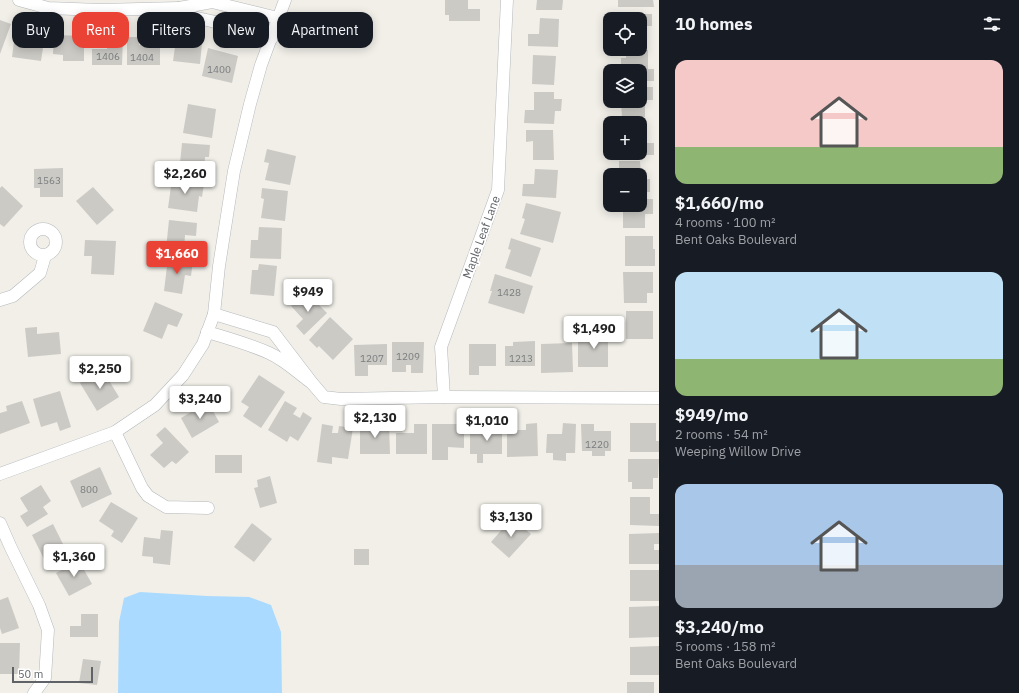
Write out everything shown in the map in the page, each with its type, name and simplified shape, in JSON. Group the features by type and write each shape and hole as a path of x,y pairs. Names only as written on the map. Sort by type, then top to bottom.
{"street":[{"path":"19,0 48,8 100,10 142,4 179,8 212,2 277,18"},
{"path":"280,12 285,0"},
{"name":"Maple Leaf Lane","path":"444,397 441,347 498,190 507,0"},
{"path":"179,8 184,15 272,38"},
{"path":"0,474 115,432 155,405 183,376 203,344 214,314 219,266 234,171 261,65 277,21"},
{"path":"0,300 13,296 40,273 45,256"},
{"path":"214,314 274,332 324,397 341,399 444,397 659,398"},
{"path":"207,332 250,345 270,353 312,383"},
{"path":"115,432 142,488 148,496 166,506 208,508"},
{"path":"0,523 40,605 48,630 45,678 34,693"}],"water":[{"path":"140,592 249,597 271,605 281,632 282,693 118,693 119,622 124,598"}],"building":[{"path":"445,0 468,0 468,9 480,9 480,21 449,21 449,15 445,15"},
{"path":"537,0 563,0 562,10 536,10"},
{"path":"618,0 653,0 654,7 618,7"},
{"path":"647,14 652,14 652,26 647,26"},
{"path":"540,18 559,19 558,47 528,46 528,34 539,34"},
{"path":"0,20 11,24 0,54"},
{"path":"64,35 72,36 72,48 84,48 84,61 63,61 63,55 53,54 53,48 64,48"},
{"path":"129,37 137,37 137,48 160,48 160,65 127,65 127,48 129,48"},
{"path":"13,48 43,48 41,61 12,57"},
{"path":"123,48 122,65 92,65 92,49"},
{"path":"175,48 202,48 200,64 173,61"},
{"path":"208,48 238,56 232,83 202,76"},
{"path":"648,50 648,69 654,69 654,81 647,81 647,64 621,64 621,58 626,58 626,56 647,56"},
{"path":"533,55 556,56 554,85 532,84"},
{"path":"647,87 653,87 653,100 647,100"},
{"path":"534,92 554,92 554,99 562,99 561,111 555,111 554,124 524,123 525,110 534,110"},
{"path":"188,104 216,109 212,138 183,133"},
{"path":"621,108 645,108 645,116 622,116"},
{"path":"526,130 553,130 554,160 533,160 533,141 526,142"},
{"path":"182,143 210,145 209,157 205,157 204,175 179,173"},
{"path":"647,143 654,143 654,155 647,155"},
{"path":"267,149 296,156 290,185 265,180 269,163 264,162"},
{"path":"619,161 640,161 640,168 619,168"},
{"path":"63,168 63,197 40,197 40,188 34,188 34,169"},
{"path":"535,169 558,170 556,198 522,196 523,184 534,184"},
{"path":"172,179 204,184 202,197 199,196 197,212 168,208"},
{"path":"647,179 650,179 650,192 647,192"},
{"path":"2,186 23,206 4,227 0,224 0,188"},
{"path":"93,187 114,210 97,225 76,201"},
{"path":"262,188 288,191 285,221 261,218 264,199 261,198"},
{"path":"647,199 653,199 653,214 645,214 645,228 623,228 623,212 647,212"},
{"path":"526,203 561,212 553,243 520,234 525,219 522,218"},
{"path":"169,220 197,223 196,236 185,235 184,251 166,249"},
{"path":"259,227 282,228 281,259 250,258 251,240 258,240"},
{"path":"625,236 653,236 655,266 625,266"},
{"path":"511,238 541,248 531,277 505,268 511,250 508,249"},
{"path":"85,240 116,241 114,275 91,274 92,256 84,256"},
{"path":"168,258 193,261 191,276 185,275 182,294 164,291"},
{"path":"259,264 277,266 274,296 250,294 252,270 258,270"},
{"path":"623,272 653,272 653,293 647,293 647,303 624,303"},
{"path":"495,274 533,286 524,314 488,303"},
{"path":"306,292 327,313 304,335 296,326 303,319 291,306"},
{"path":"155,302 183,314 177,327 168,324 162,339 143,331"},
{"path":"626,311 653,311 653,339 626,339"},
{"path":"330,317 353,339 333,360 319,346 317,348 309,340"},
{"path":"37,327 37,334 59,332 61,354 28,357 25,328"},
{"path":"588,332 608,332 608,367 578,367 578,337 588,337"},
{"path":"535,341 535,366 505,366 505,346 513,346 513,342"},
{"path":"392,342 424,342 423,373 411,373 411,365 406,365 406,372 392,372"},
{"path":"572,343 573,372 541,373 541,344"},
{"path":"387,344 387,365 368,365 368,376 355,376 354,345"},
{"path":"469,344 496,344 496,366 479,366 479,375 469,375"},
{"path":"102,369 119,397 97,411 80,383"},
{"path":"259,375 285,392 261,428 243,416 249,407 241,402"},
{"path":"60,391 71,427 60,431 57,422 41,427 33,399"},
{"path":"22,401 30,423 0,434 0,413 7,411 6,406"},
{"path":"285,401 297,408 293,414 300,418 303,412 312,418 298,441 290,436 287,442 268,430"},
{"path":"208,402 219,422 192,438 181,418"},
{"path":"537,423 538,456 507,457 507,430 526,430 526,424"},
{"path":"563,423 576,424 575,453 566,453 566,461 553,460 553,453 546,453 547,434 562,434"},
{"path":"630,423 656,423 656,441 659,441 659,452 630,452"},
{"path":"322,424 333,426 332,433 338,433 339,426 353,428 348,459 332,457 332,464 317,462"},
{"path":"389,424 390,454 360,454 360,425"},
{"path":"414,424 427,424 427,454 396,454 396,433 414,433"},
{"path":"432,424 464,424 464,448 448,447 448,460 432,460"},
{"path":"488,424 502,424 502,454 483,454 483,463 477,463 477,454 470,454 470,434 488,434"},
{"path":"581,424 594,424 594,431 611,431 611,451 605,451 605,456 592,456 592,451 582,451"},
{"path":"165,427 189,452 176,464 172,461 164,468 150,455 163,443 156,435"},
{"path":"215,455 242,455 242,473 215,473"},
{"path":"628,459 659,459 658,478 653,478 653,489 632,489 632,482 628,482"},
{"path":"100,467 112,494 82,508 70,481"},
{"path":"270,476 277,503 260,508 254,488 258,487 257,480"},
{"path":"41,485 51,501 43,507 48,514 27,527 20,516 28,511 20,498"},
{"path":"630,497 650,497 650,514 659,514 659,526 630,525"},
{"path":"111,502 138,518 122,543 111,536 114,531 99,521"},
{"path":"512,518 531,534 509,558 491,542"},
{"path":"252,523 272,539 254,562 234,547"},
{"path":"53,524 66,550 45,561 32,535"},
{"path":"161,530 173,531 170,565 153,563 153,557 142,556 144,537 160,539"},
{"path":"659,533 659,544 654,544 654,550 659,550 659,564 629,564 629,534"},
{"path":"354,549 369,549 369,565 354,565"},
{"path":"79,561 92,584 69,596 56,573"},
{"path":"630,570 659,570 659,601 630,601"},
{"path":"8,597 19,628 2,634 0,628 0,600"},
{"path":"659,606 659,637 629,638 629,607"},
{"path":"81,614 98,614 98,637 70,637 70,626 81,626"},
{"path":"0,643 20,643 19,674 0,674"},
{"path":"659,646 659,675 630,675 630,647"},
{"path":"83,659 101,661 97,685 79,683"},
{"path":"627,682 654,682 654,693 627,693"}]}
